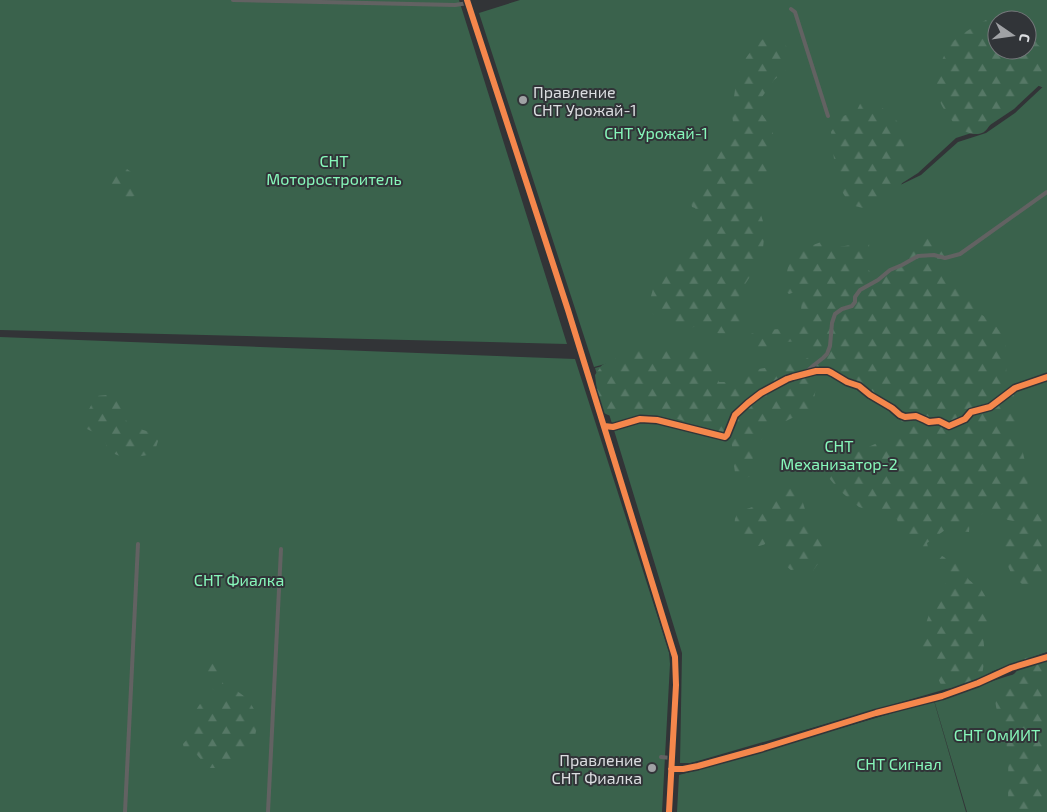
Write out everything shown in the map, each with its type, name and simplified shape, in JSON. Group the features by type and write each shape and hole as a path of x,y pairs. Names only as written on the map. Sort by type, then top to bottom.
{"street":[{"path":"233,0 455,6 467,2 565,300 676,657 669,812"},
{"path":"791,9 795,12 828,116"},
{"path":"806,373 827,354 830,346 832,323 836,314 842,309 852,306 860,290 878,280 890,270 918,256 945,258 960,254 1047,192"},
{"path":"604,426 614,427 640,419 657,420 725,437 736,415 748,402 781,382 816,371 832,373 847,382 859,386 900,415 916,416 929,422 939,421 950,426 964,419 971,412 990,407 1015,388 1047,377"},
{"path":"125,812 138,544"},
{"path":"268,812 281,549"},
{"path":"671,769 698,766 876,713 942,696 1011,668 1047,657"},
{"path":"661,758 671,758"}],"green space":[{"name":"СНТ Моторостроитель","path":"0,0 459,0 567,344 0,330"},
{"name":"СНТ Механизатор-2","path":"520,0 1047,0 1047,78 1014,109 984,129 956,138 918,173 896,187 921,175 958,142 986,133 1015,113 1047,83 1047,652 993,671 978,680 691,763 680,763 682,653 595,368 656,352 656,350 594,367 479,13"},
{"path":"987,20 987,60 1037,60 1037,44 1044,50 1047,56 1047,87 1045,89 1034,85 1028,88 1014,107 994,120 984,132 978,134 966,132 952,120 941,104 935,86 935,78 949,46 969,30"},
{"path":"768,35 782,41 791,55 785,71 774,80 762,97 759,110 771,127 774,137 766,175 756,192 756,204 765,228 760,261 742,289 738,300 740,322 736,332 716,333 697,326 686,329 679,328 648,309 653,290 656,281 663,272 686,255 698,251 703,233 699,227 687,224 688,218 693,217 697,212 692,207 690,199 704,191 703,168 715,155 733,141 733,122 730,112 741,67 757,44"},
{"path":"866,101 891,113 906,134 902,160 905,170 901,186 888,192 881,192 863,208 855,206 846,198 838,181 831,132 841,117 857,110 860,104"},
{"path":"127,169 136,177 138,186 136,195 125,201 108,192 107,183 110,172"},
{"path":"933,231 938,236 943,247 945,261 954,278 982,315 992,321 1001,333 1008,352 1005,385 1013,392 1017,405 1014,416 1029,478 1026,490 1036,514 1042,513 1047,494 1047,581 1022,584 1012,575 1002,553 1008,538 1019,533 1019,522 1008,520 990,510 970,520 969,532 945,530 927,543 929,552 915,551 916,546 900,531 897,519 890,521 876,512 859,507 839,490 829,478 853,454 897,434 902,418 896,408 864,386 839,373 829,375 816,387 813,406 776,426 758,443 752,461 755,476 736,479 731,434 663,415 651,413 647,416 639,415 636,409 614,417 604,413 597,391 595,375 602,365 646,348 679,347 704,355 714,369 719,382 738,382 749,371 804,360 812,352 808,346 800,342 779,343 760,352 752,349 747,341 751,334 760,330 781,329 800,325 802,297 800,292 789,294 784,290 788,281 788,267 796,256 821,242 832,248 851,245 862,240 869,243 865,267 873,274 879,275 896,263 922,235"},
{"name":"СНТ Фиалка","path":"0,337 575,359 669,652 670,664 662,812 0,812"},
{"path":"107,395 119,399 125,409 123,416 128,423 153,433 158,441 154,454 130,457 112,453 108,449 103,434 83,427 86,415 96,396"},
{"path":"777,488 792,488 798,494 809,522 824,544 825,554 812,572 808,573 799,569 791,570 787,567 785,547 788,532 782,525 765,524 765,544 759,546 753,546 744,542 736,529 735,519 738,512 768,503 774,498 773,491"},
{"path":"942,556 959,565 969,580 981,589 991,606 993,617 985,626 983,636 985,655 982,676 964,685 948,689 943,688 932,664 921,651 929,615 937,597 947,582 946,576 937,562"},
{"path":"1047,653 1047,812 1009,812 1006,740 996,707 996,692 1001,684 1016,672 1025,658"},
{"path":"205,660 213,662 220,671 220,678 224,685 248,699 258,721 254,741 229,764 219,768 208,768 193,750 184,749 183,744 191,735 196,710 200,704 215,706 223,704 225,699 204,682 197,672 199,663"},
{"name":"СНТ ОмИИТ","path":"1037,668 1047,812 967,812 934,700"},
{"name":"СНТ Сигнал","path":"934,701 966,812 677,812 679,775"}],"cycle path":[{"path":"467,0 568,310 675,657 676,685 669,812"},
{"path":"604,426 613,427 640,419 657,420 725,437 735,415 761,393 787,379 816,371 828,371 847,382 859,386 900,415 905,417 916,416 929,422 939,421 949,426 965,419 971,412 990,407 1015,388 1047,377"},
{"path":"671,769 698,766 876,713 942,696 1011,668 1047,657"}],"place":[{"name":"Правление СНТ Урожай-1","path":"523,100"},
{"name":"Правление СНТ Фиалка","path":"652,768"}],"park label":[{"name":"СНТ Урожай-1","path":"656,132"}]}
